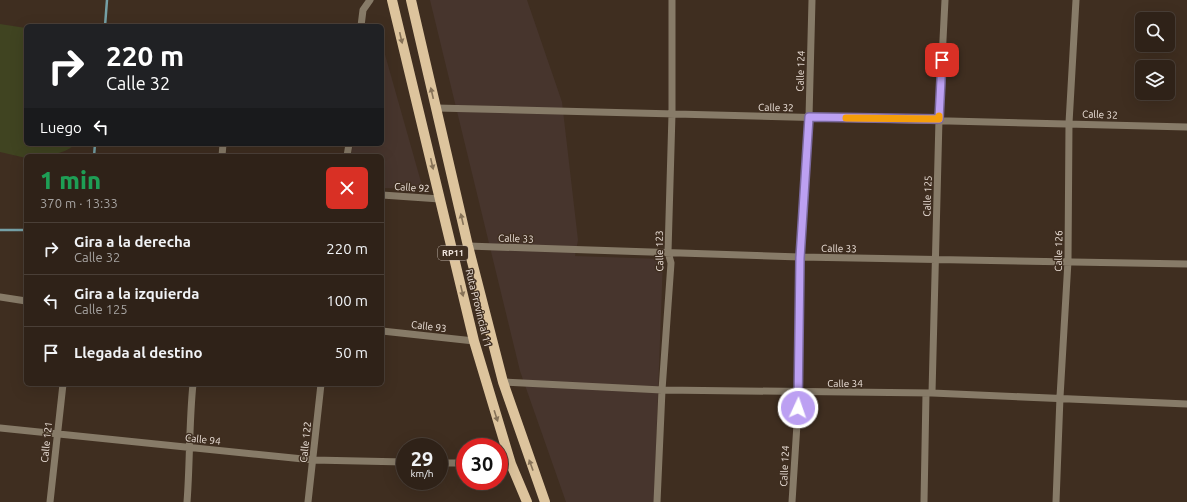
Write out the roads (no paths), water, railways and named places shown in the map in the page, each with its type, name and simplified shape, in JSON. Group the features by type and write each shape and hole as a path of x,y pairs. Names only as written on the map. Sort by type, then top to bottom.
{"main road":[{"name":"Ruta Provincial 11","path":"392,0 474,341 511,464 527,502"},
{"name":"Ruta Provincial 11","path":"411,0 468,246 503,382 545,502"}],"street":[{"path":"361,24 363,10 370,0"},
{"name":"Calle 123","path":"657,502 662,390 671,263 668,252 672,114 672,0"},
{"name":"Calle 124","path":"792,502 799,392 800,258 809,117 812,0"},
{"name":"Calle 125","path":"924,502 945,0"},
{"name":"Calle 126","path":"1056,502 1060,397 1068,261 1069,123 1076,0"},
{"name":"Calle 32","path":"436,108 1187,126"},
{"name":"Calle 92","path":"384,195 440,199"},
{"name":"Calle 33","path":"468,246 668,252 800,258 1187,264"},
{"path":"0,298 24,300"},
{"name":"Calle 93","path":"384,331 474,341"},
{"name":"Calle 34","path":"503,382 662,390 929,393 1060,397 1187,404"},
{"name":"Calle 121","path":"50,502 63,386"},
{"path":"187,502 188,436 193,386"},
{"name":"Calle 122","path":"308,502 321,386"},
{"name":"Calle 94","path":"0,428 313,460 396,462"}],"waterway":[{"path":"105,24 107,0"},
{"path":"94,154 95,146"},
{"path":"0,230 24,230"}]}
